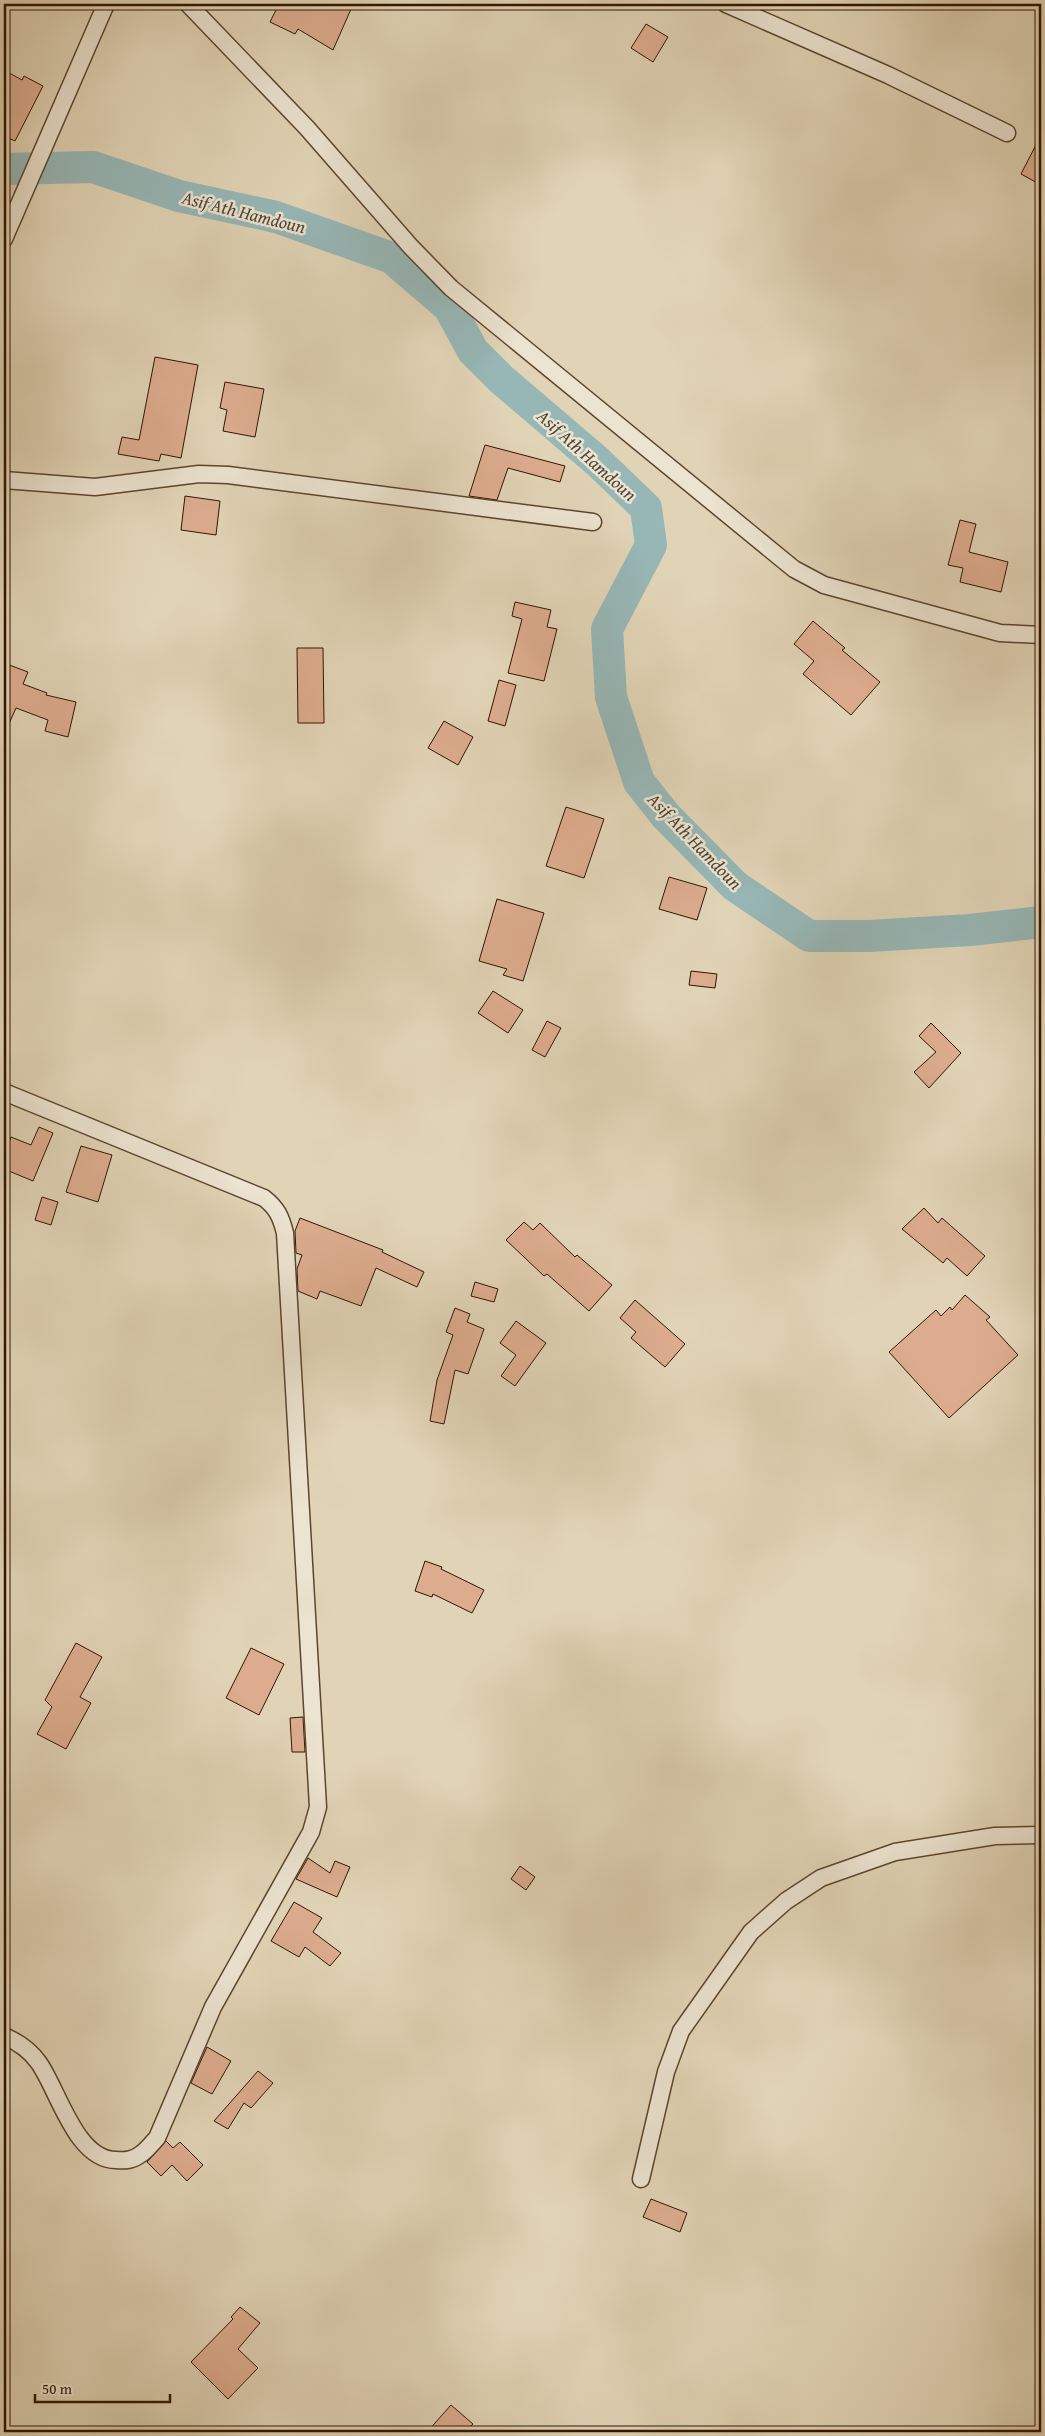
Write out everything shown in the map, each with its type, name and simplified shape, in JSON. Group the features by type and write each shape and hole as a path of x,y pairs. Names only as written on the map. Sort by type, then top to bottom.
{"street":[{"path":"4,239 106,4"},
{"path":"188,4 307,128 411,247 451,288 794,569 824,585 1000,634 1041,635"},
{"path":"726,4 888,75 1007,133"},
{"path":"4,480 95,487 198,474 228,476 593,522"},
{"path":"4,1092 264,1198 276,1207 282,1219 286,1243 318,1807 311,1832 213,2007 157,2138 141,2154 129,2160 110,2160 98,2157 85,2146 39,2063 20,2043 4,2036"},
{"path":"641,2179 666,2072 681,2031 751,1932 786,1901 821,1878 895,1852 996,1836 1041,1835"}],"building":[{"path":"279,4 339,4 351,9 333,50 298,29 295,34 270,22"},
{"path":"646,24 668,37 653,62 631,48"},
{"path":"4,70 22,80 24,76 43,86 15,141 4,136"},
{"path":"1041,135 1041,185 1021,174"},
{"path":"155,357 198,365 181,458 161,454 159,461 118,454 122,437 139,440"},
{"path":"225,382 264,389 255,437 223,431 227,410 220,408"},
{"path":"485,445 565,466 560,482 508,468 497,500 469,496"},
{"path":"185,496 220,501 216,535 181,530"},
{"path":"960,520 976,524 969,552 1008,562 1001,592 960,582 963,568 948,565"},
{"path":"515,602 551,610 547,627 557,629 544,681 508,673 522,619 512,616"},
{"path":"813,621 845,648 842,650 880,682 851,715 803,674 814,661 794,644"},
{"path":"297,648 323,648 324,723 298,723"},
{"path":"4,663 28,672 23,684 47,693 46,695 76,702 68,737 45,731 48,720 16,708 4,735"},
{"path":"499,680 516,685 505,726 488,721"},
{"path":"444,721 473,737 458,765 428,748"},
{"path":"566,807 604,819 584,878 546,866"},
{"path":"669,877 707,888 697,920 659,909"},
{"path":"497,899 544,913 523,981 503,975 507,969 479,961"},
{"path":"691,971 717,974 715,988 689,985"},
{"path":"493,991 523,1010 508,1033 478,1013"},
{"path":"547,1021 561,1028 545,1057 532,1050"},
{"path":"931,1023 961,1053 929,1088 914,1072 936,1052 919,1036"},
{"path":"39,1127 53,1133 33,1181 4,1169 4,1154 11,1137 31,1145"},
{"path":"81,1146 112,1155 98,1202 66,1192"},
{"path":"42,1197 58,1202 51,1225 35,1220"},
{"path":"924,1208 938,1223 942,1218 985,1256 967,1276 947,1258 943,1263 902,1229"},
{"path":"300,1218 383,1250 382,1252 424,1272 417,1287 376,1268 361,1306 320,1291 317,1299 298,1291 297,1269 302,1255 296,1253 295,1231"},
{"path":"524,1222 533,1230 540,1223 575,1257 577,1255 612,1285 589,1311 547,1274 544,1276 506,1240"},
{"path":"475,1282 498,1289 494,1302 471,1296"},
{"path":"965,1295 990,1317 986,1320 1018,1355 949,1418 889,1352 936,1310 941,1316 950,1307 952,1310"},
{"path":"635,1300 685,1344 665,1367 631,1338 636,1332 620,1318"},
{"path":"455,1308 470,1314 467,1322 484,1329 468,1374 455,1370 444,1424 430,1421 437,1380 453,1335 446,1332"},
{"path":"516,1321 546,1343 515,1386 501,1376 516,1355 500,1343"},
{"path":"425,1561 442,1567 441,1569 484,1590 472,1613 433,1594 432,1597 415,1591"},
{"path":"76,1643 102,1657 80,1697 91,1703 66,1749 37,1734 52,1707 45,1700"},
{"path":"251,1648 284,1664 259,1715 226,1698"},
{"path":"303,1717 305,1752 292,1752 290,1718"},
{"path":"308,1858 330,1873 335,1861 350,1867 337,1897 296,1879"},
{"path":"520,1866 535,1877 526,1890 511,1879"},
{"path":"294,1902 322,1918 313,1932 341,1953 330,1966 305,1947 299,1957 271,1941"},
{"path":"207,2047 231,2061 212,2094 191,2083"},
{"path":"258,2071 273,2083 251,2108 244,2103 228,2129 214,2121"},
{"path":"166,2141 173,2148 180,2142 203,2165 187,2181 172,2165 161,2176 147,2162"},
{"path":"651,2199 687,2213 680,2232 643,2217"},
{"path":"240,2307 260,2323 238,2349 258,2368 228,2399 191,2362 233,2319 231,2317"},
{"path":"451,2405 473,2424 465,2432 427,2432"}],"waterway":[{"name":"Asif Ath Hamdoun","path":"4,169 93,167 179,196 276,217 392,258 449,307 473,351 501,379 597,461 646,508 651,545 607,629 611,697 639,782 666,816 735,886 809,936 869,936 970,930 1041,922"}]}
